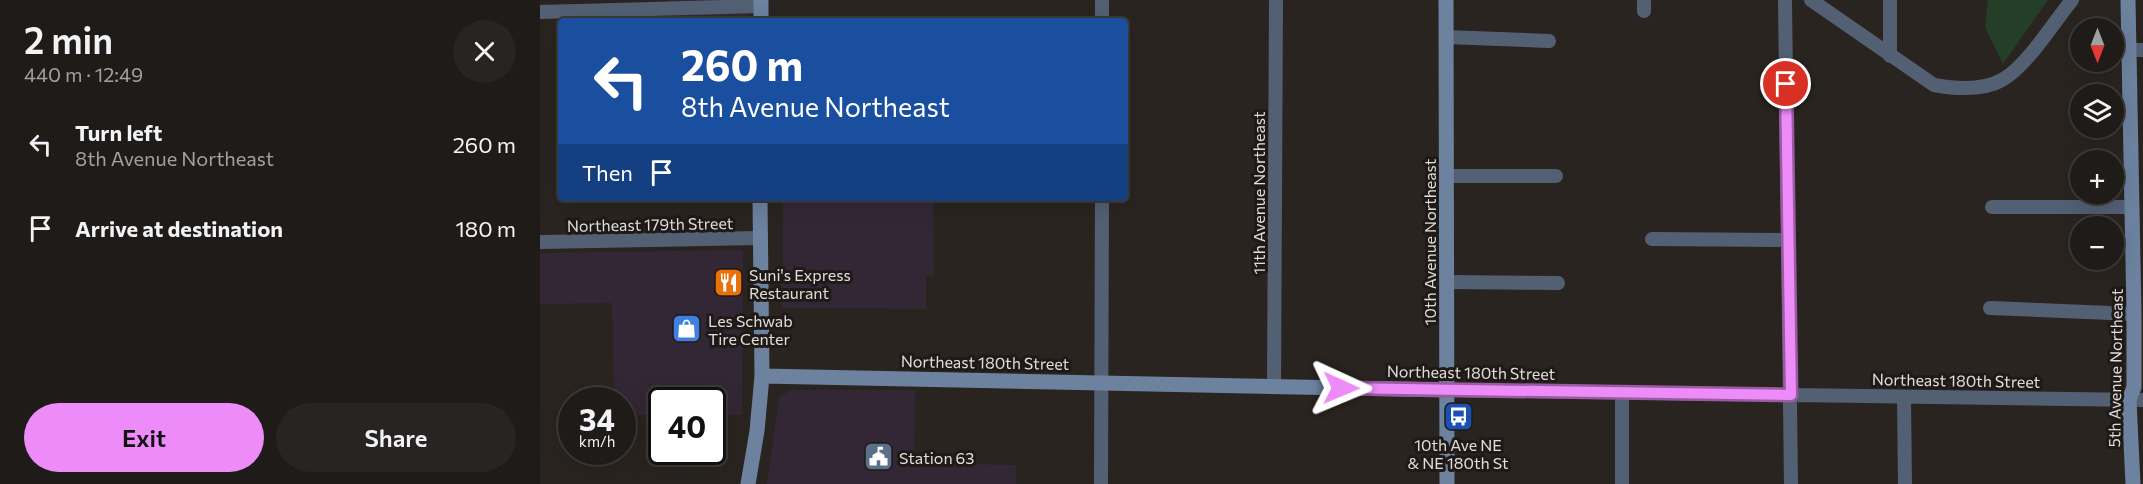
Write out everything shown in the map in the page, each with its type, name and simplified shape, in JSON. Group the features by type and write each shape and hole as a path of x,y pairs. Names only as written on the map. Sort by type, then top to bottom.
{"street":[{"path":"1102,0 1102,18"},
{"name":"11th Avenue Northeast","path":"1274,387 1276,0"},
{"name":"10th Avenue Northeast","path":"1446,0 1447,484"},
{"path":"1785,0 1791,484"},
{"path":"1811,0 1934,85 1951,88 1986,86 2002,80 2018,68 2072,0"},
{"path":"1890,0 1890,56"},
{"name":"5th Avenue Northeast","path":"2128,0 2136,50 2132,207 2136,400 2133,484"},
{"path":"540,12 761,9"},
{"path":"1446,37 1549,41"},
{"path":"1446,176 1556,176"},
{"path":"748,484 758,430 762,375 760,201"},
{"path":"1101,201 1101,484"},
{"path":"1992,207 2132,207"},
{"name":"Northeast 179th Street","path":"540,242 760,238"},
{"path":"1652,239 1788,240"},
{"path":"1447,282 1558,283"},
{"path":"1990,308 2134,314"},
{"name":"Northeast 180th Street","path":"762,375 1274,387 2136,400"},
{"path":"1622,392 1622,484"},
{"path":"1904,397 1905,484"}],"shaded area":[{"path":"670,0 749,0 750,18 656,18 670,17"},
{"path":"783,201 933,201 934,275 926,276 926,309 782,308"},
{"path":"743,250 742,415 726,415 726,387 648,387 648,415 636,415 636,387 614,387 612,303 540,304 540,253"},
{"path":"791,390 915,390 914,463 1016,465 1016,484 767,484 779,397"}],"green space":[{"path":"1988,0 2048,0 2003,64 1985,27"}],"place":[{"name":"Suni's Express Restaurant","path":"728,283"},
{"name":"Les Schwab Tire Center","path":"687,329"},
{"name":"10th Ave NE & NE 180th St","path":"1458,416"},
{"name":"Station 63","path":"878,457"}],"route":[{"path":"1341,388 1791,395 1786,84"}]}
